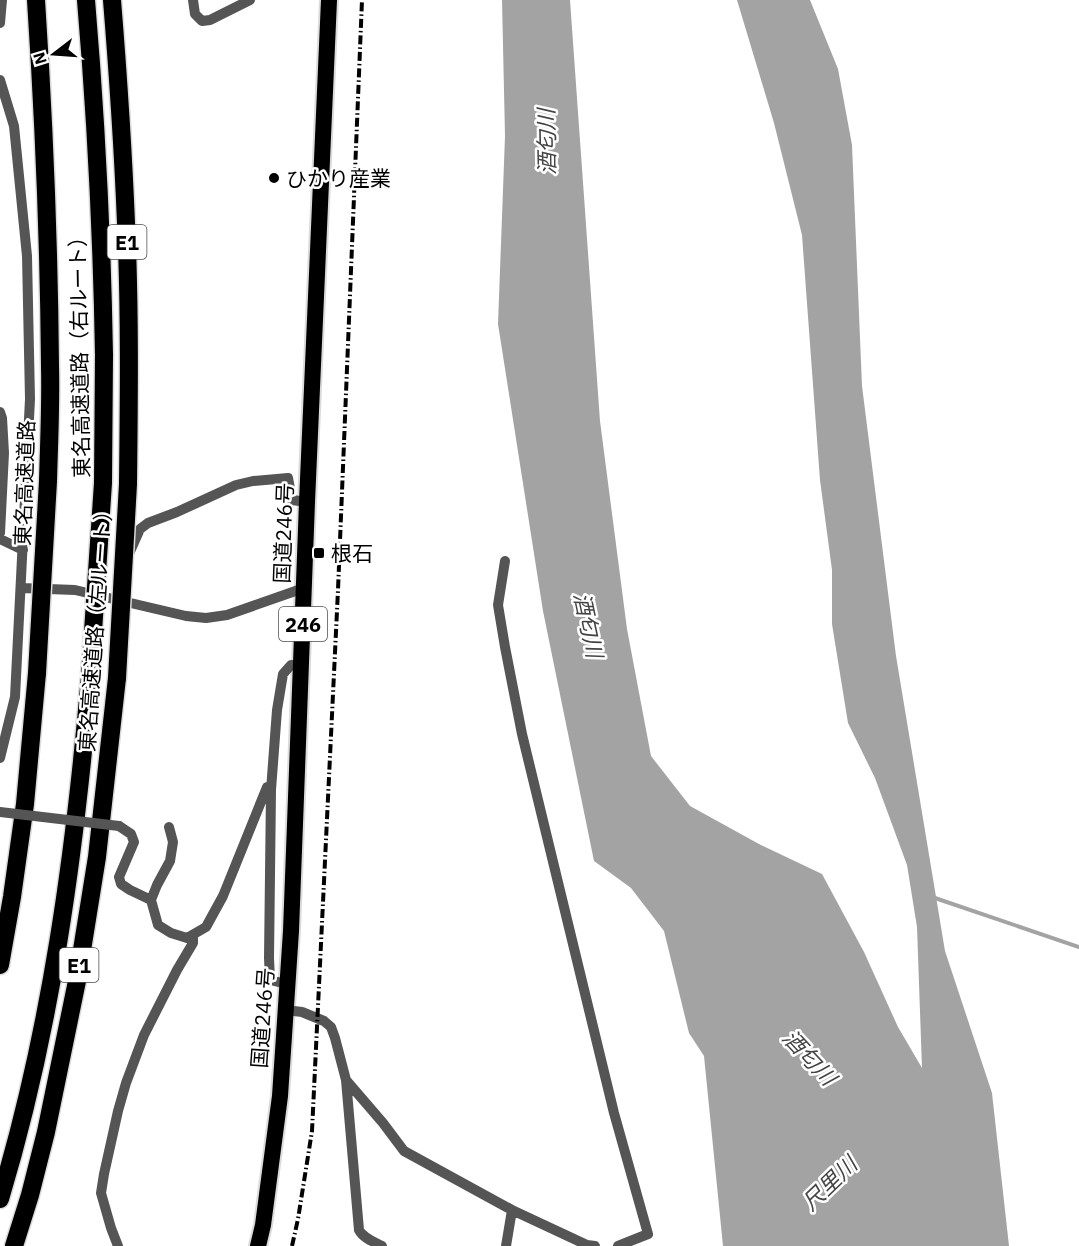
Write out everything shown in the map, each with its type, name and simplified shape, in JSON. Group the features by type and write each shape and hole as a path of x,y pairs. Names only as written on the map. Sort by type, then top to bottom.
{"highway":[{"name":"東名高速道路","path":"0,965 12,897 24,804 37,673 48,481 50,368 48,235 44,121 36,0"},
{"name":"東名高速道路（右ルート）","path":"0,1199 39,1043 60,926 74,835 90,676 103,483 104,357 94,93 86,0"},
{"name":"東名高速道路（左ルート）","path":"14,1246 46,1132 77,981 97,857 117,678 128,484 129,357 126,225 112,0"},
{"name":"国道246号","path":"258,1246 263,1226 280,1096 286,1010 329,0"}],"street":[{"path":"0,23 2,0"},
{"path":"193,0 195,14 202,21 210,20 250,0"},
{"path":"0,80 14,126 27,256 30,399 15,697 0,758"},
{"path":"0,412 4,453 0,533"},
{"path":"108,598 140,529 148,523 236,485 253,481 288,478 292,500 307,502"},
{"path":"0,539 23,550"},
{"path":"505,561 498,605 522,734 614,1113 652,1246"},
{"path":"21,588 75,590 186,616 206,618 227,615 304,588"},
{"path":"287,984 270,981 271,785 277,710 283,674 291,665 301,665"},
{"path":"169,827 173,842 170,861 151,900 158,925 171,933 187,938 206,927 223,896 267,788 271,785"},
{"path":"0,813 119,826 131,834 134,842 119,877 121,884 151,900"},
{"path":"118,1246 101,1193 118,1111 144,1035 193,943 193,935"},
{"path":"286,1010 302,1012 318,1018 331,1027 346,1080 359,1230 364,1236 382,1246"},
{"path":"346,1080 404,1151 512,1210 587,1245 595,1246"},
{"path":"506,1246 512,1210"},
{"path":"618,1246 648,1234"}],"water":[{"path":"502,0 570,0 600,421 627,629 651,756 690,806 759,844 822,874 864,952 898,1027 922,1068 917,927 907,865 875,778 848,723 832,624 832,570 820,480 802,235 774,123 737,0 810,0 838,69 852,145 862,386 896,656 945,951 992,1093 1009,1246 723,1246 704,1056 689,1033 664,931 631,888 594,861 543,611 498,324 505,136"}],"waterway":[{"path":"932,897 1079,947"}],"railway":[{"path":"292,1246 312,1131 338,590 362,0"}],"place":[{"name":"ひかり産業","path":"274,178"},
{"name":"根石","path":"319,553"}],"water label":[{"name":"酒匂川","path":"546,142"},
{"name":"酒匂川","path":"589,625"},
{"name":"酒匂川","path":"810,1057"},
{"name":"尺里川","path":"829,1183"}]}
